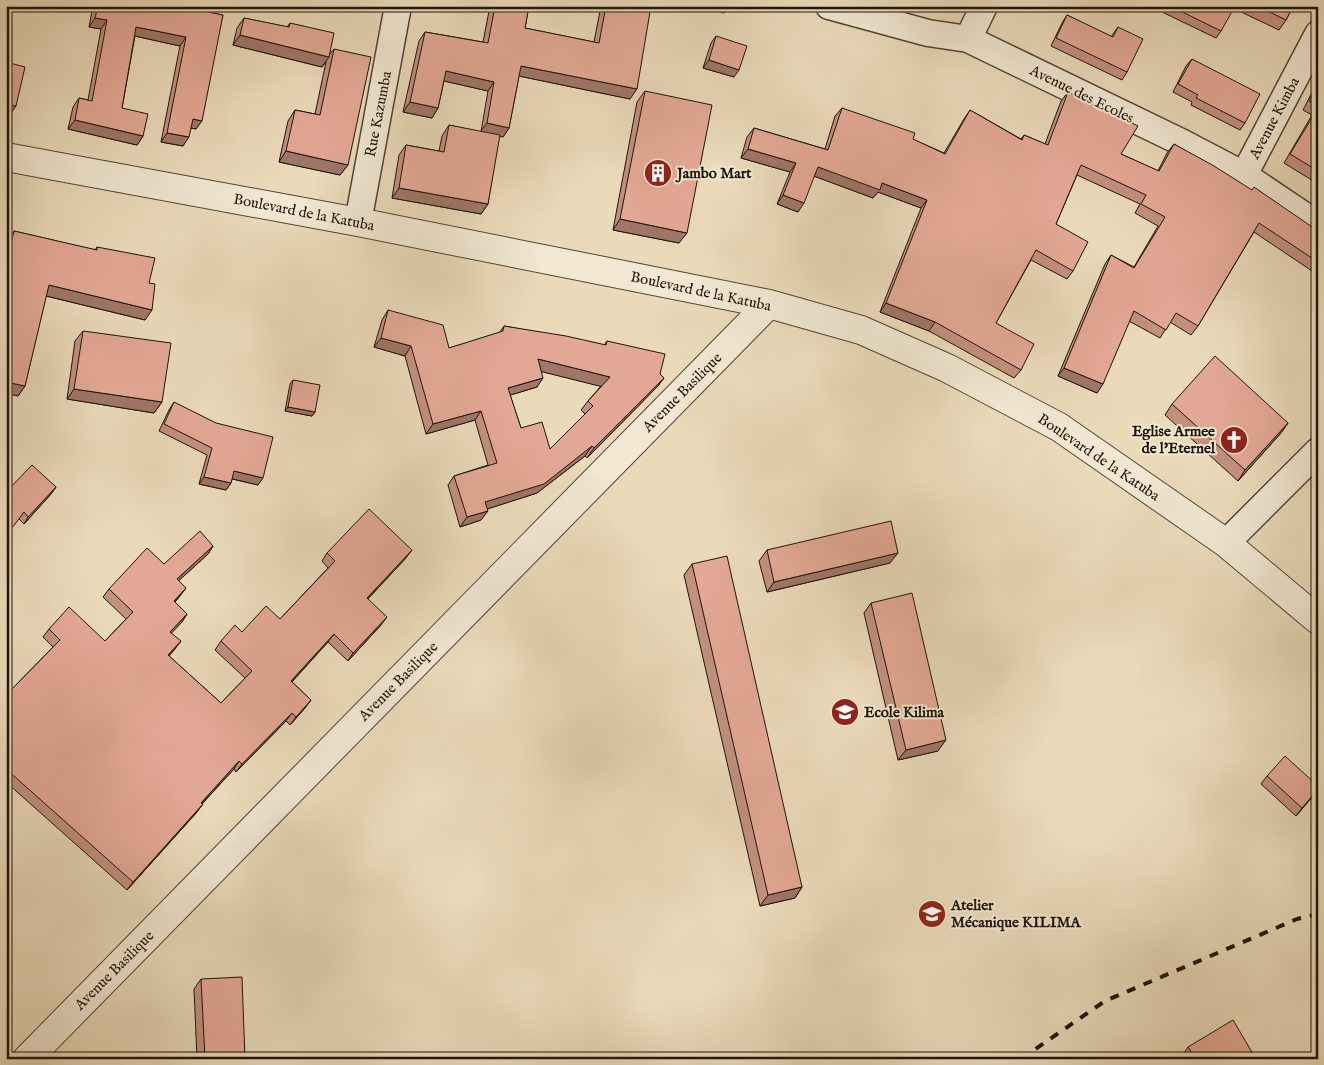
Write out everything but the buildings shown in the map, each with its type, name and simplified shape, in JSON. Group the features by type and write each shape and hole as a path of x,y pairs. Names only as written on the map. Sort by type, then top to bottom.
{"street":[{"name":"Rue Kazumba","path":"358,222 398,6"},
{"name":"Avenue des Ecoles","path":"829,6 928,33 968,39 1244,175 1318,225"},
{"path":"968,39 984,6"},
{"name":"Avenue Kimba","path":"1244,175 1318,34"},
{"name":"Boulevard de la Katuba","path":"6,157 358,222 769,304 861,330 956,372 1060,427 1226,543 1318,620"},
{"name":"Avenue Basilique","path":"27,1059 769,304"},
{"path":"1226,543 1318,451"}],"railway":[{"path":"1021,1059 1105,1001 1297,919 1318,914"}],"place":[{"name":"Jambo Mart","path":"658,173"},
{"name":"Eglise Armee de l'Eternel","path":"1234,440"},
{"name":"Ecole Kilima","path":"845,712"},
{"name":"Atelier Mécanique KILIMA","path":"932,914"}]}
